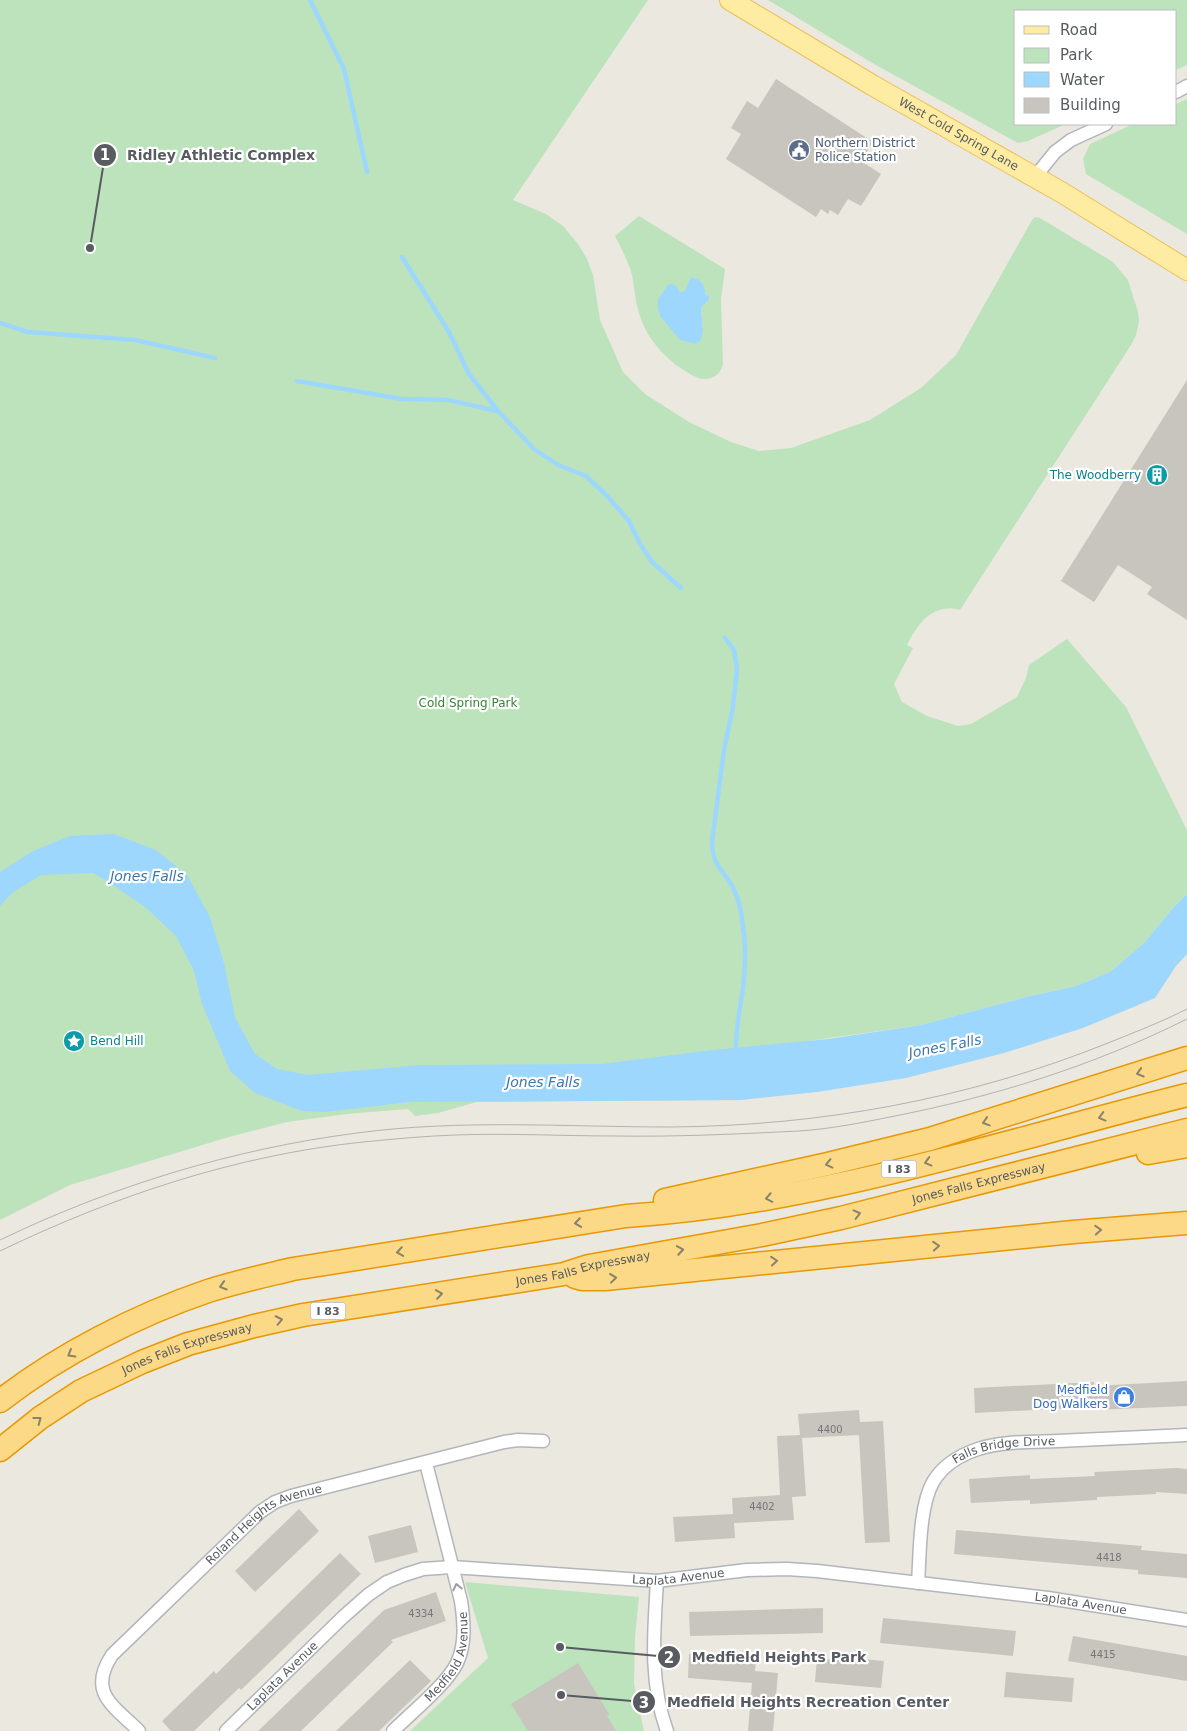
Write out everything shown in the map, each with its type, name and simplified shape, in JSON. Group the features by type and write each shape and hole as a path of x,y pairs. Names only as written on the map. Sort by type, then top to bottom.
{"highway":[{"path":"626,1216 668,1199 828,1164 930,1139 1187,1058"},
{"name":"I 83","path":"0,1401 20,1385 114,1330 179,1301 241,1281 293,1269 626,1216 669,1213 754,1201 834,1185 1187,1095"},
{"name":"Jones Falls Expressway","path":"0,1450 40,1418 81,1391 142,1362 188,1344 254,1326 303,1315 564,1274 589,1266 762,1235 841,1218 1187,1130"},
{"path":"1004,1177 1187,1146"},
{"path":"564,1274 582,1279 605,1279 1024,1237 1187,1223"}],"main road":[{"name":"West Cold Spring Lane","path":"730,0 872,85 1035,177 1187,270"}],"street":[{"path":"1035,177 1055,152 1071,140 1104,125"},
{"name":"Falls Bridge Drive","path":"918,1583 924,1508 932,1483 945,1466 961,1456 980,1448 1021,1442 1187,1435"},
{"name":"Roland Heights Avenue","path":"139,1731 108,1702 103,1690 104,1666 112,1655 260,1512 276,1502 291,1496 504,1442 518,1440 543,1441"},
{"name":"Medfield Avenue","path":"393,1731 450,1675 458,1662 462,1649 464,1619 426,1463"},
{"name":"Laplata Avenue","path":"226,1731 368,1595 387,1582 404,1575 438,1567 452,1566 657,1580 775,1569 817,1571 1074,1602 1187,1620"},
{"path":"657,1580 654,1675 659,1704 667,1731"}],"green space":[{"name":"Cold Spring Park","path":"0,0 648,0 513,200 546,214 563,226 578,244 587,259 593,275 600,320 623,372 645,394 689,422 731,442 759,451 791,448 870,420 921,388 956,355 1035,217 1040,218 1113,262 1128,280 1138,312 1139,322 1131,345 960,610 942,609 934,612 921,622 916,629 907,645 913,648 894,684 902,702 927,716 958,726 971,724 1017,697 1026,678 1029,665 1067,639 1126,707 1187,830 1187,894 1145,942 1110,972 1076,986 1026,997 921,1025 794,1043 741,1100 477,1102 438,1113 415,1116 408,1109 347,1114 287,1122 229,1137 70,1185 0,1220"},
{"path":"768,0 1187,0 1187,65 1177,70 1177,10 1014,10 1014,125 1064,125 1028,141 1018,143 874,64"},
{"path":"1187,99 1187,234 1086,174 1083,159 1090,144 1131,125 1177,125 1177,104"},
{"path":"639,216 725,269 721,299 723,365 716,376 703,379 696,377 676,365 656,346 642,323 630,268 615,236","holes":["692,277 696,278 709,300 701,308 703,330 675,286 680,292 686,291"]},
{"path":"465,1582 639,1597 635,1636 634,1684 644,1731 410,1731 488,1658"}],"water":[{"path":"691,277 699,281 706,295 709,296 709,300 701,308 703,330 701,340 696,344 680,340 660,316 658,308 658,299 669,284 675,285 680,292 685,291"},
{"name":"Jones Falls","path":"114,834 156,850 187,875 210,917 224,963 235,1017 255,1054 277,1069 308,1075 420,1065 602,1064 713,1050 828,1039 921,1025 1026,997 1076,986 1110,972 1145,942 1187,894 1187,954 1176,966 1155,998 1083,1028 1004,1053 906,1078 817,1092 741,1100 410,1102 325,1112 302,1111 255,1093 230,1071 202,1004 194,971 176,936 145,907 107,881 93,873 41,875 12,893 0,906 0,872 33,851 70,836"}],"building":[{"name":"Northern District Police Station","path":"776,79 873,142 861,161 881,174 861,206 848,199 838,215 830,210 828,214 821,209 816,217 726,159 741,134 731,128 747,101 758,108"},
{"name":"The Woodberry","path":"1187,380 1187,620 1147,594 1152,587 1118,565 1094,602 1061,581"},
{"path":"1187,1381 1187,1406 1094,1410 1094,1407 975,1413 974,1388 1094,1382 1094,1386"},
{"path":"859,1410 860,1422 883,1421 890,1542 865,1543 859,1435 802,1438 806,1496 792,1497 794,1520 734,1523 735,1538 675,1542 673,1517 733,1514 732,1498 780,1495 777,1436 800,1435 798,1414"},
{"path":"1187,1469 1187,1494 1156,1492 1156,1494 1097,1497 1097,1500 1030,1504 1030,1500 971,1503 969,1479 1030,1475 1030,1479 1095,1476 1094,1472"},
{"path":"299,1509 319,1531 255,1592 235,1571"},
{"path":"411,1525 418,1552 375,1563 368,1536"},
{"path":"956,1530 1142,1546 1141,1550 1187,1554 1187,1578 1138,1574 1138,1570 954,1554"},
{"path":"340,1553 361,1574 241,1690 239,1688 194,1731 171,1731 162,1721 214,1671 216,1674"},
{"path":"436,1592 446,1621 391,1640 393,1642 301,1731 258,1731 384,1610"},
{"path":"823,1608 823,1633 690,1636 689,1612"},
{"path":"883,1618 1016,1631 1013,1656 880,1643"},
{"path":"1073,1636 1187,1656 1187,1681 1068,1661"},
{"path":"689,1654 756,1659 755,1671 778,1673 773,1731 748,1731 752,1683 688,1678"},
{"path":"817,1658 851,1661 851,1658 884,1661 881,1688 815,1682"},
{"path":"410,1660 431,1681 379,1731 336,1731"},
{"path":"578,1663 609,1714 607,1716 616,1731 528,1731 511,1704"},
{"path":"1006,1672 1074,1678 1072,1702 1004,1697"}],"waterway":[{"path":"310,0 344,69 367,172"},
{"path":"402,257 449,332 469,374 498,411 534,449 558,465 586,476 608,497 629,521 640,544 652,562 681,588"},
{"path":"0,323 28,332 135,340 215,358"},
{"path":"297,381 402,399 448,400 497,411"},
{"path":"725,638 734,650 737,669 712,842 714,858 737,897 745,945 745,971 737,1028 736,1053"}],"tram line":[{"path":"0,1240 86,1203 174,1172 265,1149 357,1133 435,1126 474,1125 670,1127 726,1125 838,1115 893,1106 1002,1080 1055,1063 1158,1023 1187,1009"},
{"path":"0,1251 43,1231 132,1196 177,1181 269,1157 363,1142 444,1135 684,1136 799,1131 834,1127 928,1109 1004,1090 1079,1065 1151,1036 1187,1019"}],"place":[{"name":"Northern District Police Station","path":"799,150"},
{"name":"Ridley Athletic Complex","path":"90,248"},
{"name":"The Woodberry","path":"1157,475"},
{"name":"Bend Hill","path":"74,1041"},
{"name":"Medfield Dog Walkers","path":"1124,1397"},
{"name":"Medfield Heights Park","path":"560,1647"},
{"name":"Medfield Heights Recreation Center","path":"561,1695"}]}
